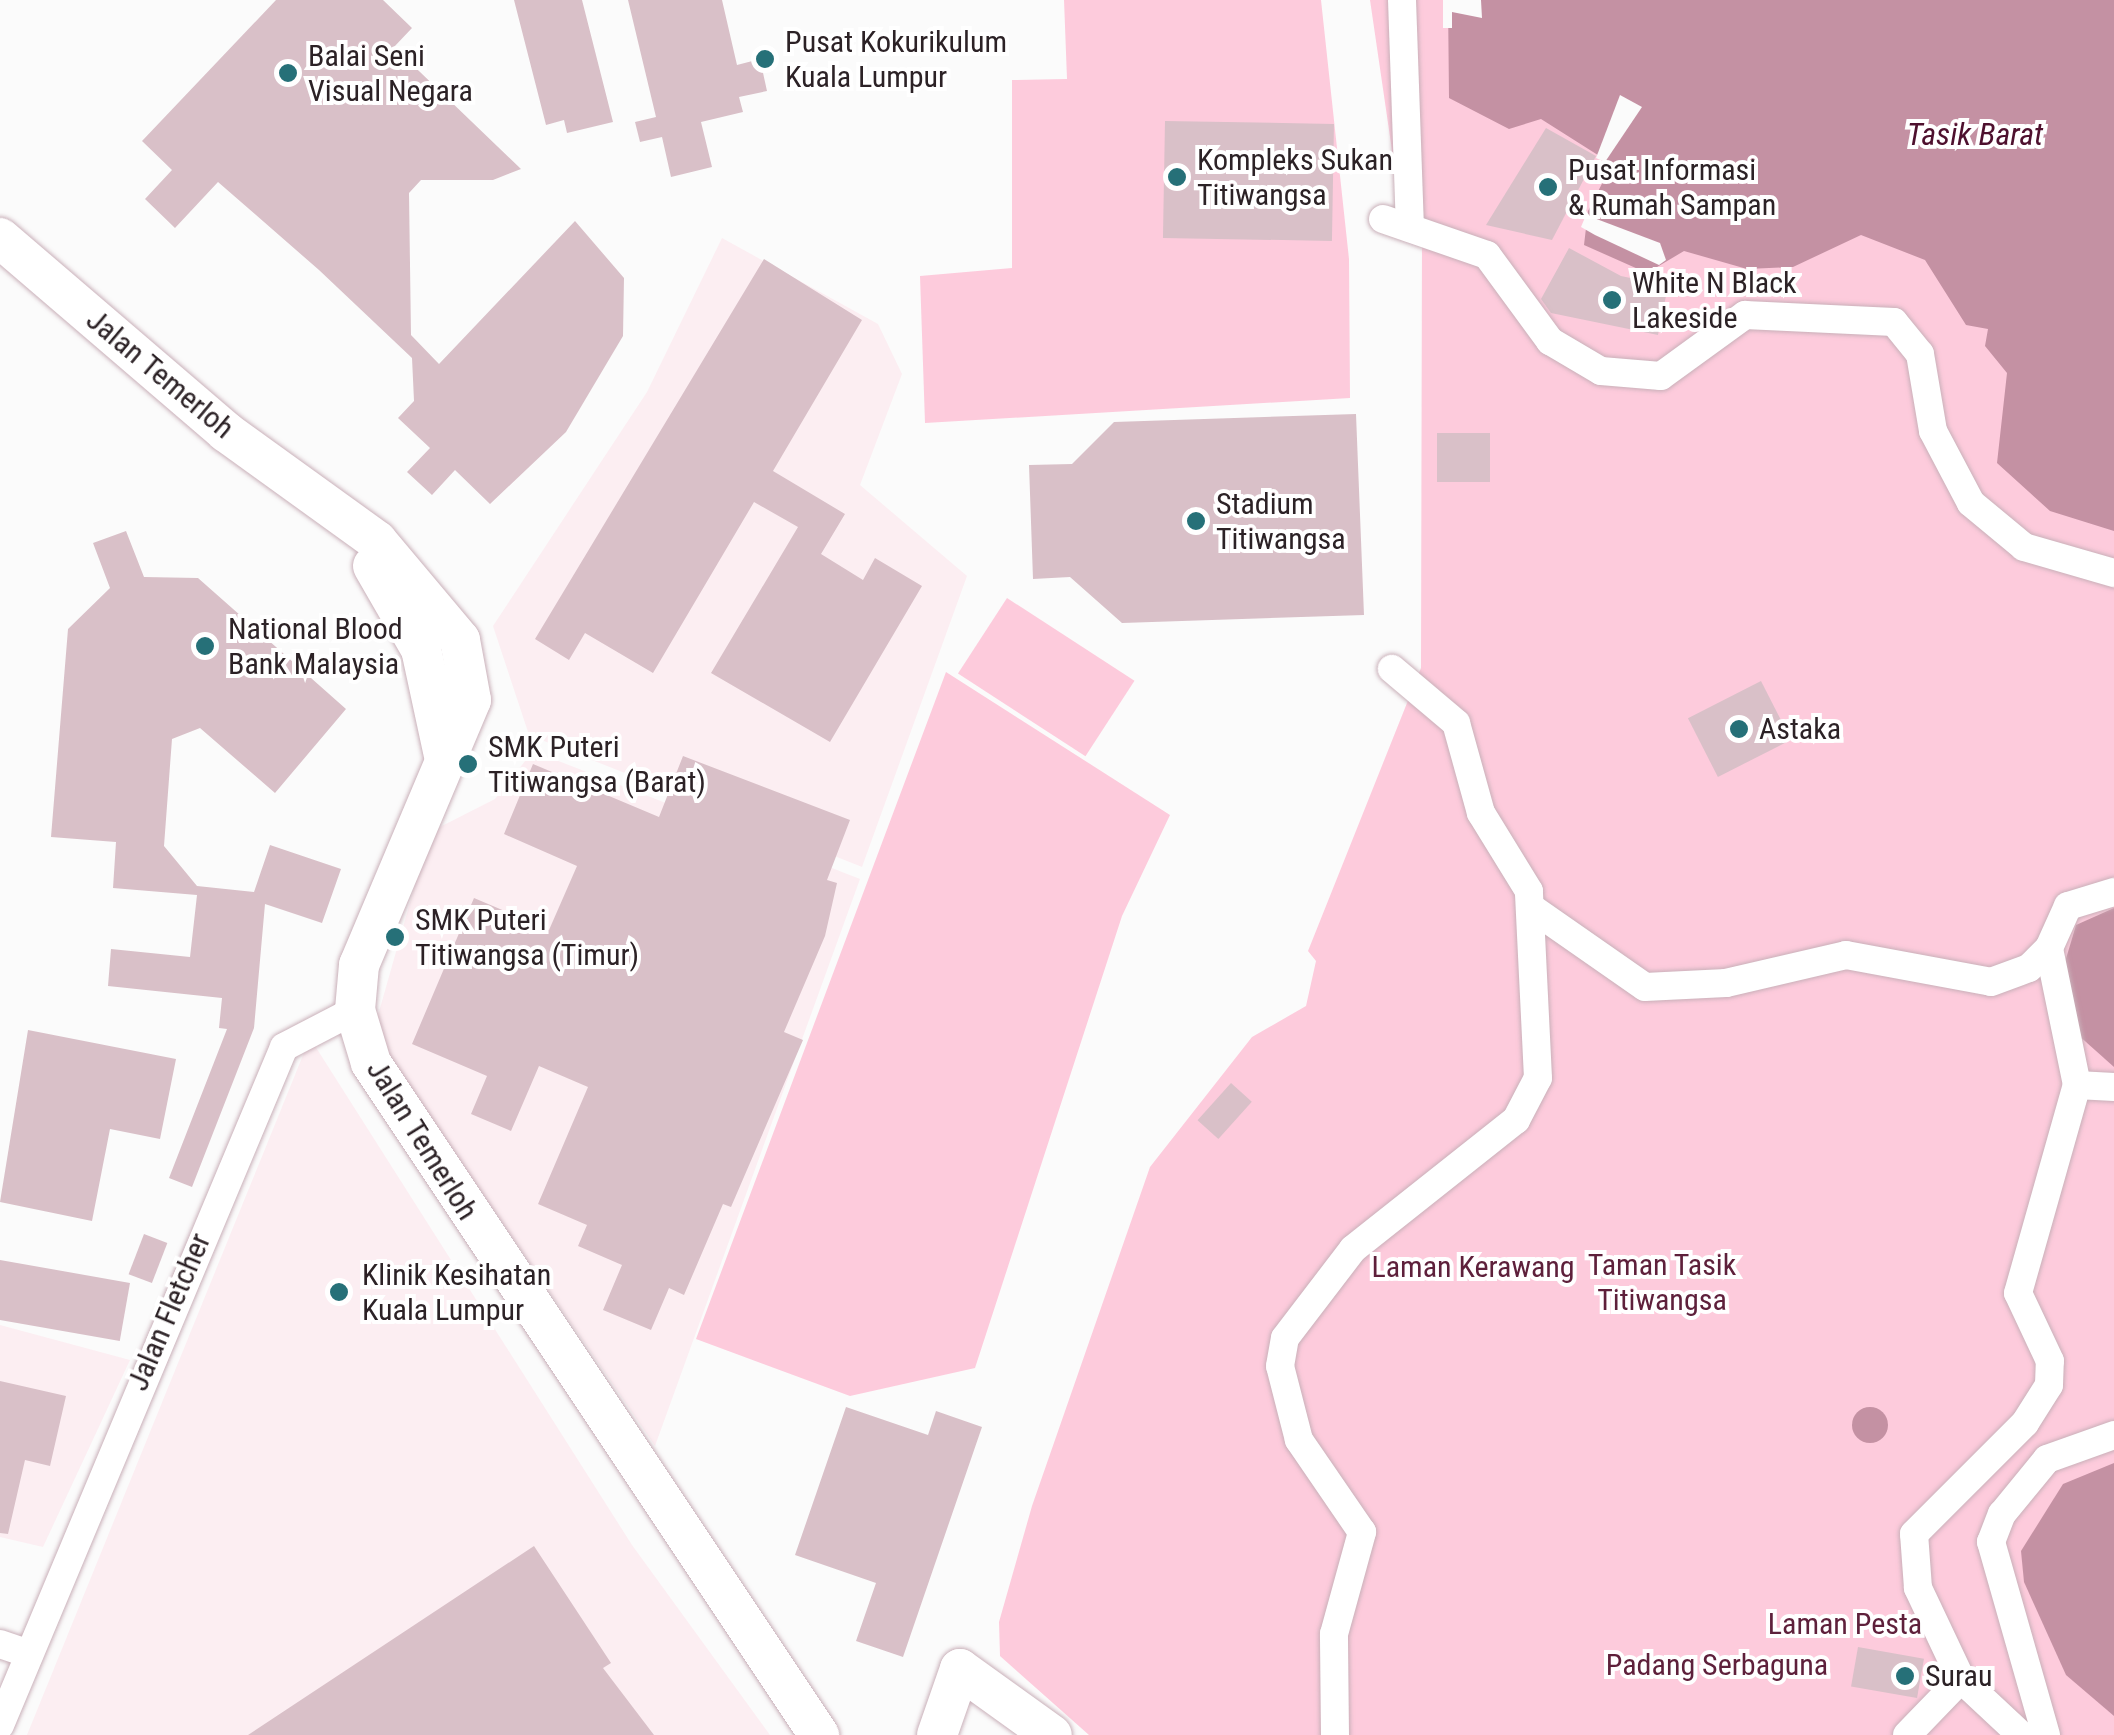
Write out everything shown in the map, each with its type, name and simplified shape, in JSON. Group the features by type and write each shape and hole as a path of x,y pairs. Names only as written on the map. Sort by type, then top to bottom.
{"street":[{"path":"1402,0 1410,228"},
{"path":"1383,219 1487,254 1550,340 1601,372 1660,376 1746,315 1894,322 1920,354 1939,446 1971,502 2035,552 2114,574"},
{"name":"Jalan Temerloh","path":"0,238 325,506 384,580 452,689 446,760 358,965 354,1010 395,1108 818,1735"},
{"path":"1392,669 1456,722 1480,813 1533,909 1645,988 1726,982 1846,955 1990,982 2029,968 2049,948 2068,906 2114,892"},
{"path":"1335,1735 1334,1634 1362,1532 1298,1440 1281,1352 1353,1250 1526,1108 1538,1078 1527,998 1533,909"},
{"path":"2021,1735 1961,1679 1918,1588 1914,1534 2025,1423 2050,1385 2046,1350 2020,1306 2020,1274 2077,1085 2049,948"},
{"name":"Jalan Fletcher","path":"0,1726 284,1047 354,1010"},
{"path":"2077,1085 2114,1087"},
{"path":"2046,1735 1991,1542 2046,1459 2114,1435"},
{"path":"0,1644 29,1654"},
{"path":"937,1735 960,1669 1052,1735"},
{"path":"1908,1735 1961,1679"}],"shaded area":[{"path":"722,238 878,324 902,374 860,485 967,576 862,867 529,735 493,626 647,392"},
{"path":"533,751 860,879 655,1446 373,1033 430,832 495,799"},
{"name":"Klinik Kesihatan Kuala Lumpur","path":"310,1038 632,1545 770,1735 27,1735"},
{"path":"0,1325 130,1360 43,1547 0,1537"}],"green space":[{"name":"Kompleks Sukan Titiwangsa","path":"1064,0 1321,0 1349,259 1350,398 925,423 920,276 1012,268 1012,80 1067,79"},
{"name":"Taman Tasik Titiwangsa","path":"1370,0 2114,0 2114,1735 1089,1735 1000,1656 999,1622 1032,1506 1150,1167 1252,1037 1306,1006 1316,961 1308,951 1421,668 1422,232 1401,212"},
{"path":"1007,598 1134,681 1085,756 958,673"},
{"path":"946,672 1170,815 1122,916 975,1368 850,1396 696,1339"}],"water":[{"name":"Tasik Barat","path":"1448,0 2114,0 2114,531 2050,511 1997,463 2007,373 1985,346 1988,329 1966,325 1925,260 1861,235 1793,267 1747,269 1684,251 1647,273 1584,245 1588,211 1612,164 1541,119 1509,129 1449,98"},
{"path":"2114,908 2114,1067 2077,1034 2065,962 2076,925"},
{"path":"1870,1407 1883,1412 1888,1425 1883,1438 1870,1443 1857,1438 1852,1425 1857,1412"},
{"path":"2114,1463 2114,1716 2066,1675 2024,1582 2021,1551 2063,1484"}],"pier":[{"path":"1443,0 1481,0 1482,18 1452,12 1452,28 1443,28"},
{"path":"1620,95 1642,107 1605,162 1596,158"},
{"path":"1586,215 1660,243 1666,260 1659,265 1595,235 1581,227"}],"building":[{"path":"276,0 383,0 412,28 394,47 521,169 493,180 421,180 409,193 411,335 439,364 575,221 624,278 623,336 566,432 490,504 455,470 432,495 407,472 430,448 398,418 414,401 412,358 319,270 218,182 175,228 145,199 172,170 142,141"},
{"path":"514,0 582,0 613,122 567,133 564,120 546,125"},
{"path":"628,0 722,0 737,65 760,59 767,91 739,97 743,112 701,122 712,167 671,177 662,137 640,142 635,122 656,117"},
{"path":"1165,121 1334,124 1332,241 1163,238"},
{"name":"Pusat Informasi & Rumah Sampan","path":"1546,128 1596,156 1552,240 1486,225"},
{"name":"White N Black Lakeside","path":"1569,248 1621,276 1668,286 1658,335 1551,313 1541,299"},
{"path":"764,259 862,320 773,471 845,514 821,554 863,580 875,558 922,586 830,742 711,673 798,527 754,502 653,673 585,633 569,660 535,639"},
{"name":"Stadium Titiwangsa","path":"1356,414 1364,615 1122,623 1070,577 1033,579 1029,465 1072,464 1114,422"},
{"path":"1437,433 1490,433 1490,482 1437,482"},
{"path":"126,531 144,577 198,578 346,709 275,793 200,728 172,739 164,846 197,886 254,892 270,845 341,869 322,923 265,904 254,1028 192,1187 169,1178 227,1029 219,1028 222,998 108,986 111,949 190,957 197,895 113,888 116,842 51,837 68,629 110,588 93,543"},
{"name":"Astaka","path":"1761,681 1791,740 1718,777 1688,718"},
{"path":"683,756 850,820 827,880 837,883 825,936 784,1032 803,1040 731,1207 723,1204 684,1295 669,1288 651,1330 603,1310 622,1265 578,1246 587,1225 538,1204 588,1087 539,1066 511,1131 471,1114 487,1076 412,1044 474,898 549,930 577,866 504,834 533,764 659,817"},
{"path":"28,1030 176,1059 160,1139 110,1129 92,1221 0,1202"},
{"path":"1231,1083 1252,1102 1218,1139 1198,1120"},
{"path":"144,1234 167,1243 152,1283 129,1274"},
{"path":"0,1260 130,1283 120,1341 0,1320"},
{"path":"0,1381 66,1396 50,1466 25,1460 8,1534 0,1533"},
{"path":"846,1407 928,1435 936,1411 982,1427 903,1657 856,1641 876,1583 795,1555"},
{"path":"534,1546 611,1663 603,1668 654,1735 248,1735"},
{"path":"1858,1647 1924,1659 1917,1698 1851,1686"}],"place":[{"name":"Pusat Kokurikulum Kuala Lumpur","path":"765,59"},
{"name":"Balai Seni Visual Negara","path":"288,73"},
{"name":"Kompleks Sukan Titiwangsa","path":"1177,177"},
{"name":"Pusat Informasi & Rumah Sampan","path":"1548,187"},
{"name":"White N Black Lakeside","path":"1612,300"},
{"name":"Stadium Titiwangsa","path":"1196,521"},
{"name":"National Blood Bank Malaysia","path":"205,646"},
{"name":"Astaka","path":"1739,729"},
{"name":"SMK Puteri Titiwangsa (Barat)","path":"468,764"},
{"name":"SMK Puteri Titiwangsa (Timur)","path":"395,937"},
{"name":"Klinik Kesihatan Kuala Lumpur","path":"339,1292"},
{"name":"Surau","path":"1905,1676"}],"park label":[{"name":"Laman Kerawang","path":"1473,1267"},
{"name":"Laman Pesta","path":"1845,1624"},
{"name":"Padang Serbaguna","path":"1717,1665"}]}
